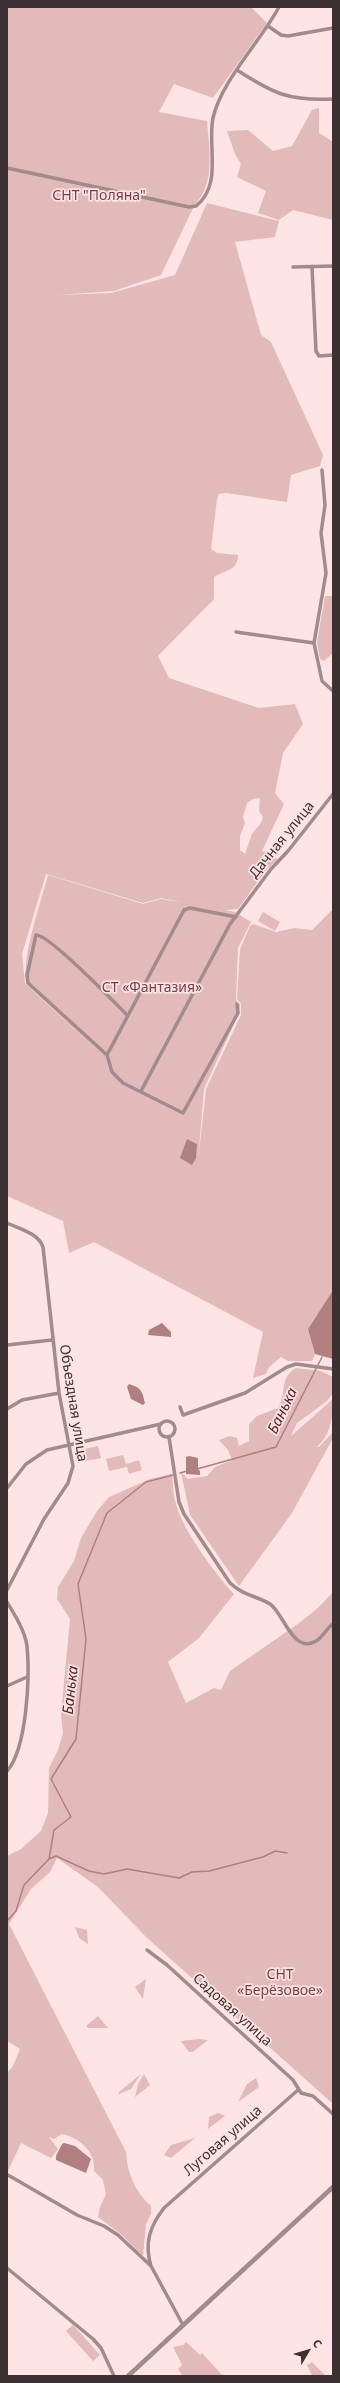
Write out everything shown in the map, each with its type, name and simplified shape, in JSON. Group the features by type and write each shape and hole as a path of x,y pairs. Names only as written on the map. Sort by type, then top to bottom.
{"street":[{"path":"7,168 194,207 202,198 212,170 213,118 220,100 279,7"},
{"path":"268,26 281,35 288,36 333,28"},
{"path":"238,70 273,92 286,96 301,100 333,99"},
{"path":"293,267 333,266"},
{"path":"312,267 316,351 319,356 333,356"},
{"path":"322,470 325,505 321,533 326,573 314,643 322,682 333,691"},
{"path":"236,632 314,643"},
{"name":"Дачная улица","path":"141,1091 236,917 271,869 288,851 333,794"},
{"path":"107,1055 184,910 190,908 236,917"},
{"path":"127,1015 56,947 42,936 36,935 27,975 28,983 107,1055 109,1065 116,1078 180,1113 184,1112 238,1013 237,1004"},
{"name":"Объездная улица","path":"7,1223 41,1241 43,1247 59,1393 73,1466 72,1474 44,1519 7,1590"},
{"path":"7,1345 52,1340"},
{"path":"180,1406 183,1415 245,1393 286,1367 296,1364 333,1369"},
{"path":"7,1409 22,1400 34,1396 59,1393"},
{"path":"7,1488 26,1464 38,1455 58,1447 168,1422 174,1426 174,1432 169,1437"},
{"path":"161,1424 159,1428 160,1434 169,1437"},
{"path":"169,1437 179,1502 184,1514 230,1583 240,1592 271,1604 277,1610 289,1632 299,1640 309,1643 315,1642 333,1624"},
{"path":"7,1602 20,1624 27,1645 26,1720 12,1764 7,1771"},
{"path":"7,1686 27,1677"},
{"name":"Садовая улица","path":"147,1950 167,1965 293,2080 298,2090"},
{"path":"298,2090 304,2095 314,2096 333,2114"},
{"name":"Луговая улица","path":"151,2266 147,2244 156,2218 162,2210 298,2090"},
{"path":"8,2175 77,2215 109,2229 151,2266 183,2325"},
{"path":"128,2376 333,2188"},
{"path":"7,2268 93,2339 101,2348 114,2376"}],"green space":[{"path":"7,7 251,7 267,23 213,98 174,84 159,112 207,121 210,154 209,176 202,196 195,204 161,275 114,291 58,295 111,293 175,275 207,203 279,221 275,237 235,242 261,335 271,342 323,455 320,466 291,475 287,502 226,493 219,494 217,499 211,549 217,553 238,555 236,564 230,569 214,577 214,599 158,656 169,678 259,708 295,704 303,724 283,753 275,793 284,804 262,851 274,856 277,860 267,869 238,909 225,910 235,912 251,922 238,948 236,1000 240,1005 239,1013 204,1089 198,1161 206,1089 241,1015 241,1004 237,999 240,949 250,926 253,924 276,932 294,928 312,930 331,911 333,912 333,1290 308,1329 315,1354 312,1361 288,1361 281,1357 269,1367 266,1374 253,1378 263,1332 94,1242 69,1253 63,1221 7,1196","holes":["260,798 259,811 263,817 261,823 252,834 245,854 240,850 240,836 245,823 243,817 247,803 253,799","46,874 143,903 161,898 182,902 161,899 143,904 48,875 29,944 25,971 26,983 98,1052 25,983 22,954"]},
{"path":"319,108 319,133 333,142 333,220 293,210 279,220 258,213 266,191 237,177 241,164 235,154 227,131 248,130 273,151 292,146 312,110"},
{"path":"325,596 333,596 333,653 324,661 320,659 317,642"},
{"path":"263,912 280,922 275,931 258,921"},
{"path":"296,1368 321,1371 333,1377 333,1393 327,1401 297,1423 291,1436 333,1399 328,1431 322,1442 317,1447 319,1447 333,1432 333,1438 292,1513 239,1586 190,1515 181,1472 188,1479 207,1476 215,1467 232,1460 228,1450 219,1440 230,1436 237,1438 239,1446 249,1441 249,1424 257,1416 278,1408 281,1402 287,1376"},
{"path":"98,1446 101,1458 81,1462 79,1450"},
{"path":"123,1455 126,1464 139,1460 142,1470 129,1474 127,1467 109,1471 106,1459"},
{"name":"СНТ «Берёзовое»","path":"172,1474 175,1501 185,1526 209,1564 234,1594 199,1638 168,1662 186,1703 214,1688 221,1690 230,1671 299,1623 318,1608 333,1592 333,2104 146,1937 98,1887 57,1858 50,1872 31,1889 9,1924 126,2152 130,2175 136,2188 145,2201 151,2206 151,2214 146,2224 143,2256 122,2235 98,2217 100,2207 106,2194 103,2180 94,2171 94,2164 90,2152 81,2142 62,2134 54,2139 49,2137 58,2149 51,2158 21,2143 7,2173 7,2073 13,2066 20,2049 7,2041 7,1856 21,1849 41,1831 48,1813 49,1768 58,1750 63,1733 61,1714 70,1619 57,1599 58,1587 74,1561 81,1538 97,1511 109,1497 150,1479"},
{"path":"75,1927 87,1930 88,1944 79,1938"},
{"path":"146,1979 143,1999 135,1987"},
{"path":"98,2016 108,2028 88,2028 86,2026"},
{"path":"199,2039 208,2040 193,2052 189,2052 181,2041"},
{"path":"141,2074 131,2089 119,2094 119,2092"},
{"path":"144,2074 150,2085 135,2097 138,2084"},
{"path":"256,2078 259,2087 238,2102 247,2084"},
{"path":"218,2113 225,2116 208,2129 209,2117"},
{"path":"195,2138 171,2158 164,2155 171,2145"},
{"path":"73,2325 100,2355 93,2361 66,2331"},
{"path":"186,2342 200,2355 202,2353 223,2376 183,2376 178,2369 182,2365 173,2347 183,2345"},
{"path":"312,2362 326,2376 312,2376 307,2365"}],"shaded area":[{"path":"187,1139 197,1144 196,1158 192,1165 180,1158"},
{"path":"333,1290 333,1359 315,1354 308,1329"},
{"path":"162,1323 171,1332 171,1337 148,1335 149,1330"},
{"path":"129,1384 140,1390 145,1403 143,1405 131,1399 127,1387"},
{"path":"189,1456 198,1458 198,1469 200,1471 200,1475 186,1474 186,1457"},
{"path":"64,2143 75,2146 91,2159 86,2173 56,2160 56,2156"}],"waterway":[{"name":"Банька","path":"197,1469 276,1447 322,1357"},
{"name":"Банька","path":"180,1473 187,1471"},
{"name":"Банька","path":"7,1921 16,1911 24,1885 49,1859 54,1830 71,1817 51,1779 76,1739 86,1639 78,1584 107,1513 146,1482 173,1475"},
{"path":"49,1859 56,1856 89,1871 104,1874 127,1869 179,1878 192,1872 209,1871 263,1857 275,1851 287,1853"}],"park label":[{"name":"СНТ \"Поляна\"","path":"99,196"},
{"name":"СТ «Фантазия»","path":"152,988"}]}
